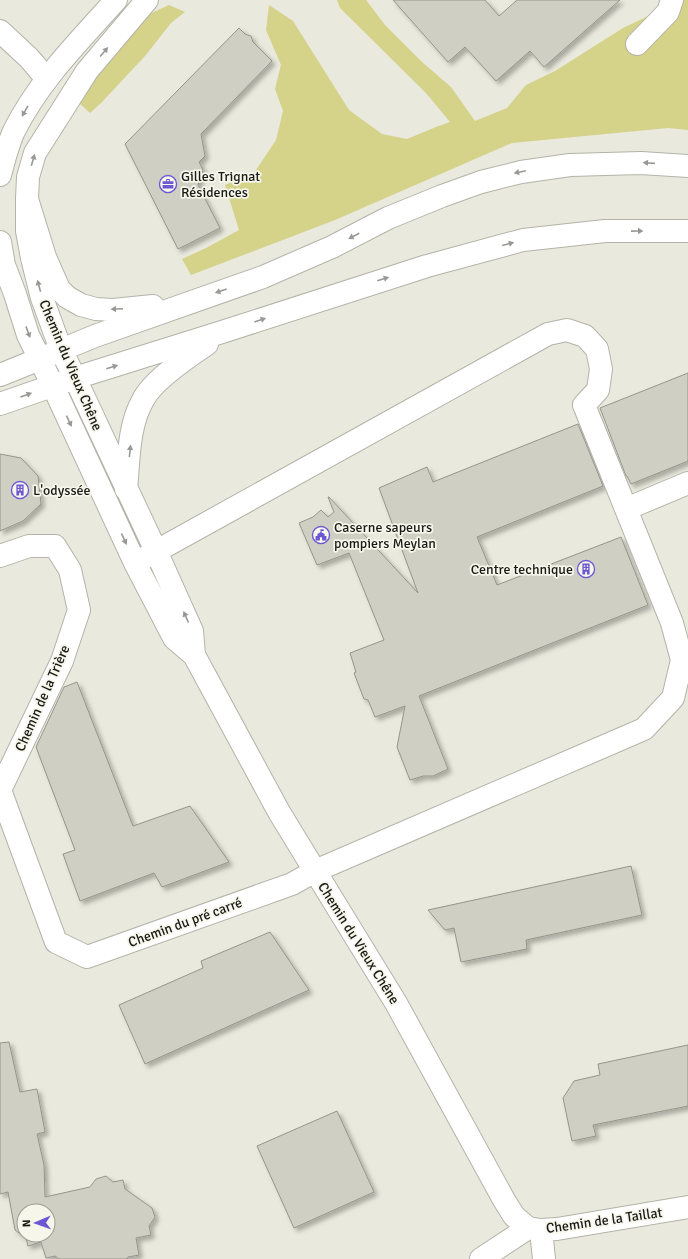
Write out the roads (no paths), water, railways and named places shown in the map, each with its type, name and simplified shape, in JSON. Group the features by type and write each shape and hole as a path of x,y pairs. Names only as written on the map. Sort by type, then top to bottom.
{"main road":[{"path":"0,175 14,132 25,110 46,78 116,0"},
{"name":"Chemin du Vieux Chêne","path":"147,0 87,71 35,153 28,177 27,231 42,298 61,350 192,631 194,655"},
{"path":"637,44 668,12 672,0"},
{"path":"0,32 30,58 46,78"},
{"path":"0,375 40,360 95,336 263,277 332,248 388,218 481,182 521,172 570,165 641,163 688,166"},
{"path":"27,199 45,257 59,289 67,297 81,305 96,309 113,310 184,304"},
{"path":"0,404 75,378 427,266 523,240 605,231 688,231"},
{"name":"Chemin du Vieux Chêne","path":"0,242 4,265 28,335 135,562 174,638 194,655 279,812 314,872 396,1003 504,1200 514,1216 535,1229"},
{"path":"135,562 548,334 567,330 585,336 597,349 602,369 598,390 584,405 672,623 685,659"},
{"path":"126,489 132,428 143,398 182,361 222,332"},
{"path":"626,509 688,483"},
{"name":"Chemin de la Trière","path":"0,556 29,546 55,546 70,570 79,610 62,661 0,790"},
{"name":"Chemin du pré carré","path":"0,790 56,942 87,957 292,884 314,872 644,729 674,698 685,659"},
{"name":"Chemin de la Taillat","path":"481,1259 535,1229 592,1224 688,1207"},
{"path":"535,1229 544,1259"}],"place":[{"name":"Gilles Trignat Résidences","path":"168,184"},
{"name":"L'odyssée","path":"20,490"},
{"name":"Caserne sapeurs pompiers Meylan","path":"321,535"},
{"name":"Centre technique","path":"586,569"}]}
